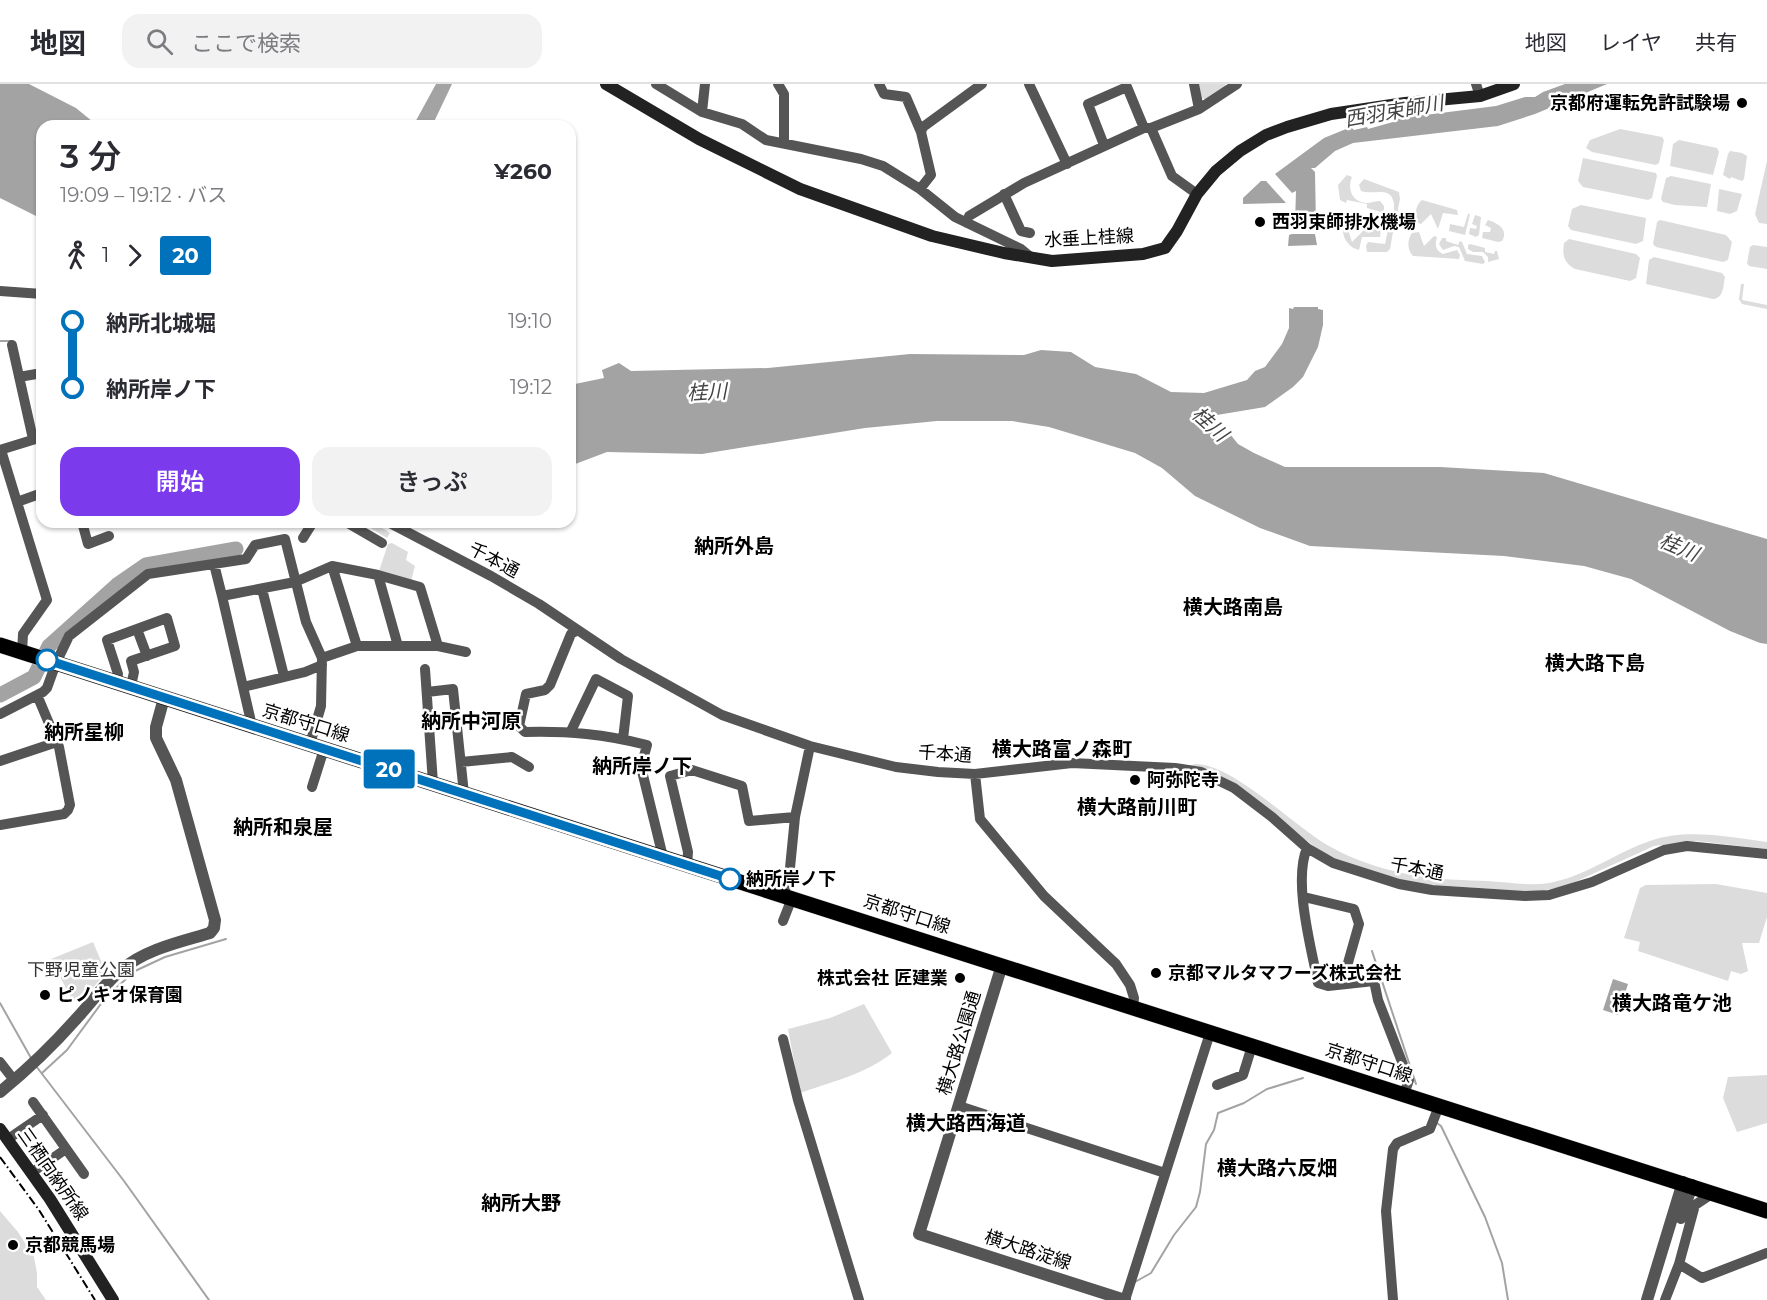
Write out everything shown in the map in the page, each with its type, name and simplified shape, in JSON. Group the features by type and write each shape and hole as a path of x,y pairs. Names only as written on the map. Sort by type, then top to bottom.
{"main road":[{"name":"水垂上桂線","path":"606,84 699,139 800,189 932,236 1052,261 1143,254 1165,248 1197,194 1216,171 1240,151 1266,135 1331,114 1514,84"},
{"name":"京都守口線","path":"0,645 1404,1094 1437,1110 1688,1184 1767,1211"},
{"name":"三栖向納所線","path":"4,1134 66,1224 112,1300"}],"street":[{"path":"656,84 668,87 702,112 742,124 766,140 874,162 883,166 920,189 956,217 1021,249 1032,258"},
{"path":"702,112 705,84"},
{"path":"778,84 784,94 784,142"},
{"path":"879,84 884,94 906,97 921,132 931,175 920,189"},
{"path":"921,132 923,127 982,84"},
{"path":"1029,84 1066,164"},
{"path":"1194,84 1199,109"},
{"path":"967,223 969,216 1023,183 1104,145 1199,109 1237,84"},
{"path":"1104,145 1088,104 1127,85 1172,176 1197,194"},
{"path":"1004,195 1021,231 1030,233"},
{"path":"0,291 36,294"},
{"path":"12,345 36,435"},
{"path":"19,377 36,374"},
{"path":"26,654 23,633 47,600 0,450 36,438"},
{"path":"17,502 36,495"},
{"path":"84,528 88,543 109,536"},
{"path":"303,538 309,528"},
{"path":"356,528 382,543"},
{"name":"千本通","path":"399,528 491,576 539,604 576,631 621,659 722,715 810,746 896,766 938,772 975,774 1072,763 1153,766 1201,772 1234,788 1307,848 1333,863 1399,884 1432,890 1525,896 1549,895 1572,890 1664,850 1687,846 1767,854"},
{"path":"0,714 47,688 54,662 69,636 148,574 246,559 255,545 285,539 306,622 322,662 321,706 312,787"},
{"path":"214,564 252,726"},
{"path":"332,566 357,646"},
{"path":"222,596 295,582 332,566 378,575 420,587 438,646"},
{"path":"378,575 398,646"},
{"path":"262,589 284,676"},
{"path":"167,618 175,646 147,656 132,662 134,672 123,684 107,640 167,618"},
{"path":"137,629 147,656"},
{"path":"576,631 571,634 550,685 545,690 526,694 519,726 525,732 572,731 647,745 641,766 663,857"},
{"path":"243,687 305,672 357,646 438,646 466,652"},
{"path":"425,669 433,783"},
{"path":"572,731 596,680 628,696 623,739"},
{"path":"427,692 453,689 464,794"},
{"path":"0,825 64,814 70,805 57,742 37,695"},
{"path":"0,1092 79,1017 99,991 121,970 162,947 210,933 214,928 215,920 176,780 156,738 156,727 164,698"},
{"path":"0,761 57,742"},
{"path":"783,921 795,817 810,746"},
{"path":"461,762 512,757 529,767"},
{"path":"687,866 688,852 670,776 692,770 742,786 749,821 795,817"},
{"path":"975,774 980,819 1044,896 1116,964 1130,985 1134,998 1133,1008"},
{"path":"1307,848 1302,859 1304,897 1318,983 1328,986 1374,981 1378,1000 1409,1080 1404,1094"},
{"path":"1304,897 1354,909 1359,924 1342,984"},
{"name":"横大路公園通","path":"919,1234 1002,965"},
{"path":"1125,1300 1210,1032"},
{"path":"783,1039 798,1100 859,1300"},
{"path":"1217,1085 1243,1074 1252,1046"},
{"path":"0,1062 14,1080"},
{"path":"33,1102 84,1174"},
{"path":"958,1106 1165,1173"},
{"path":"1393,1300 1386,1211 1393,1149 1397,1143 1430,1129 1437,1110"},
{"path":"4,1134 43,1114"},
{"path":"31,1173 66,1149"},
{"path":"1647,1300 1652,1285 1665,1268 1688,1184"},
{"path":"1665,1300 1679,1264 1695,1205 1713,1193"},
{"name":"横大路淀線","path":"919,1234 1125,1300"},
{"path":"1679,1264 1702,1278 1767,1253"}],"green space":[{"path":"1199,84 1225,84 1226,87 1207,100 1202,98"},
{"path":"1620,129 1662,137 1664,140 1659,163 1656,165 1592,152 1586,148 1590,140"},
{"path":"1679,140 1717,148 1719,152 1713,175 1670,166 1673,144"},
{"path":"1730,151 1747,156 1742,181 1723,175"},
{"path":"1583,158 1656,173 1652,198 1648,200 1583,187 1578,181"},
{"path":"1767,161 1767,224 1759,223 1755,214"},
{"path":"1347,175 1352,177 1350,186 1357,200 1366,203 1380,201 1384,206 1384,211 1367,208 1367,204 1347,200 1346,203 1340,200 1338,185"},
{"path":"1671,176 1711,184 1707,207 1663,202 1661,199 1666,178"},
{"path":"1364,179 1399,192 1397,214 1394,212 1392,197 1388,193 1361,191 1359,185"},
{"path":"1719,189 1742,194 1737,211 1730,214 1717,211"},
{"path":"1422,200 1457,210 1458,215 1443,213 1438,229 1431,214 1421,224 1418,223 1416,211"},
{"path":"1581,205 1646,218 1643,241 1636,244 1571,230 1568,226 1572,209"},
{"path":"1468,214 1470,214 1465,235 1449,231 1450,224 1464,227"},
{"path":"1475,215 1481,217 1479,235 1476,237 1469,234 1470,228 1476,229 1477,226 1472,224"},
{"path":"1345,220 1352,242 1369,225 1381,227 1380,237 1362,237 1359,250 1354,248 1350,246 1343,234"},
{"path":"1488,220 1499,225 1503,230 1502,241 1482,238 1483,232 1490,232 1491,228 1485,225"},
{"path":"1660,220 1726,235 1732,242 1728,260 1723,262 1656,247 1653,244 1657,222"},
{"path":"1388,230 1393,232 1390,249 1387,252 1367,252 1368,242 1385,244"},
{"path":"1419,232 1424,246 1434,236 1437,237 1438,251 1443,254 1457,250 1460,255 1459,259 1413,256 1408,245 1409,239 1412,233"},
{"path":"1442,238 1458,245 1460,241 1462,242 1467,254 1482,256 1485,262 1483,264 1465,261 1459,247 1454,246 1443,250 1439,244"},
{"path":"1569,239 1636,254 1640,258 1636,278 1630,281 1575,269 1566,261 1563,251 1564,243"},
{"path":"1470,244 1485,248 1485,252 1494,254 1497,251 1499,259 1488,262 1488,257 1483,252 1473,252 1468,249"},
{"path":"1753,245 1767,247 1767,269 1749,266 1747,263 1750,247"},
{"path":"1654,257 1722,273 1725,277 1721,294 1713,299 1646,284 1649,260"},
{"path":"1741,284 1744,284 1742,300 1767,305 1767,309 1742,304 1739,299"},
{"path":"371,528 382,528 390,533 387,538"},
{"path":"392,543 408,552 406,560 415,566 411,581 379,571 388,544"},
{"path":"1195,764 1210,766 1245,784 1315,837 1340,852 1374,866 1423,877 1520,884 1554,882 1579,874 1650,841 1678,835 1723,836 1767,842 1767,849 1696,841 1654,846 1566,886 1535,892 1421,884 1389,879 1331,859 1236,787 1189,766"},
{"path":"1716,884 1767,893 1767,917 1759,943 1742,943 1748,971 1741,974 1731,971 1728,981 1638,951 1640,942 1624,938 1640,888 1646,885"},
{"name":"下野児童公園","path":"93,942 106,973 80,1002 72,1000 51,959"},
{"path":"864,1004 892,1053 860,1072 800,1093 788,1029 830,1018"},
{"path":"1767,1075 1767,1123 1737,1132 1723,1098 1728,1077"},
{"name":"京都競馬場","path":"0,1211 18,1232 34,1257 37,1287 46,1300 0,1300"}],"water":[{"path":"0,84 29,84 76,108 91,120 36,120 36,216 0,198"},
{"path":"436,84 452,84 435,120 416,120"},
{"path":"1565,84 1607,84 1535,114 1498,126 1353,143 1335,151 1315,168 1311,168 1315,172 1316,225 1295,223 1296,191 1292,193 1275,174 1324,138 1351,127 1354,130 1367,127 1368,129 1393,122 1393,119 1496,106 1525,97 1535,97"},
{"path":"1261,181 1266,181 1286,203 1243,204 1243,198"},
{"path":"1315,234 1317,245 1288,246 1289,235"},
{"name":"桂川","path":"1294,307 1318,307 1323,310 1323,325 1318,347 1303,377 1265,407 1205,417 1205,422 1230,434 1238,444 1254,453 1285,467 1440,467 1544,473 1767,539 1767,644 1730,631 1631,579 1584,566 1504,556 1310,546 1260,528 1195,496 1162,468 1135,453 1049,427 1012,421 937,421 865,428 702,454 607,452 576,464 576,384 604,378 602,370 619,363 631,371 768,368 910,354 1024,355 1041,350 1071,352 1095,367 1136,374 1171,392 1204,393 1247,380 1255,371 1265,367 1282,344 1289,328 1289,308"},
{"path":"1613,979 1628,984 1618,1015 1603,1010"}],"waterway":[{"path":"0,341 10,341"},
{"path":"0,695 34,677 49,646 117,585 146,565 236,549"},
{"path":"42,1073 67,1050 106,997 135,971 165,957 226,939"},
{"path":"1372,951 1416,1084"},
{"path":"0,1003 31,1058"},
{"path":"36,1066 124,1181 209,1300"},
{"path":"1135,1282 1151,1273 1174,1235 1196,1207 1206,1144 1214,1130 1218,1113 1244,1103 1267,1089 1303,1078"},
{"path":"1437,1123 1441,1126 1485,1217 1502,1263 1508,1300"}],"railway":[{"path":"0,1157 39,1210 95,1300"}],"bus line":[{"name":"20","path":"47,660 730,879"}],"place":[{"name":"京都府運転免許試験場","path":"1742,103"},
{"name":"西羽束師排水機場","path":"1260,222"},
{"name":"阿弥陀寺","path":"1135,780"},
{"name":"納所岸ノ下","path":"730,879"},
{"name":"京都マルタマフーズ株式会社","path":"1156,973"},
{"name":"株式会社 匠建業","path":"960,978"},
{"name":"ピノキオ保育園","path":"45,995"},
{"name":"京都競馬場","path":"13,1245"}],"district":[{"name":"納所外島","path":"734,546"},
{"name":"横大路南島","path":"1233,607"},
{"name":"横大路下島","path":"1595,663"},
{"name":"納所中河原","path":"471,721"},
{"name":"納所星柳","path":"84,732"},
{"name":"横大路富ノ森町","path":"1062,749"},
{"name":"納所岸ノ下","path":"642,766"},
{"name":"横大路前川町","path":"1137,807"},
{"name":"納所和泉屋","path":"283,827"},
{"name":"横大路竜ケ池","path":"1672,1003"},
{"name":"横大路西海道","path":"966,1123"},
{"name":"横大路六反畑","path":"1277,1168"},
{"name":"納所大野","path":"521,1203"}],"water label":[{"name":"西羽束師川","path":"1394,111"}]}
